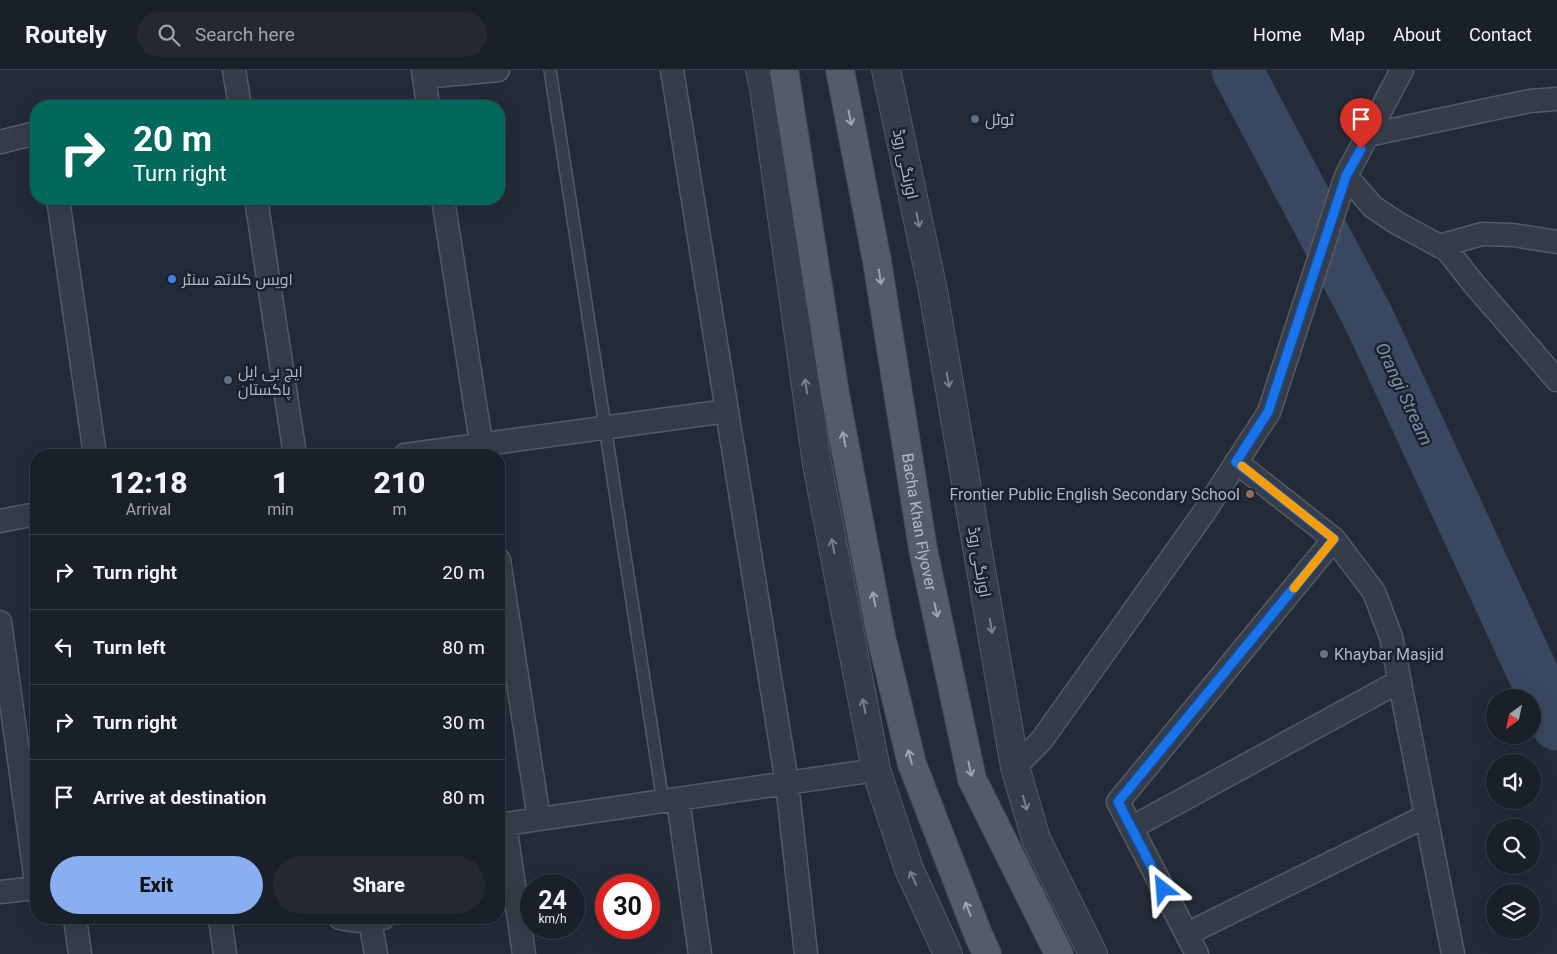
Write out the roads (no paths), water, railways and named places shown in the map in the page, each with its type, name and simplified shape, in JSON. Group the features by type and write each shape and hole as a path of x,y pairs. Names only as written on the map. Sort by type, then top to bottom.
{"main road":[{"path":"784,70 835,394 881,636 912,764 978,934 988,954"},
{"name":"Bacha Khan Flyover","path":"840,70 877,261 924,549 972,779 1059,954"}],"street":[{"path":"234,70 239,100"},
{"path":"427,100 423,74 498,70"},
{"path":"672,70 787,783 806,954"},
{"path":"760,70 817,464 876,770 908,869 948,954"},
{"name":"اورنگی روڈ","path":"886,70 933,291 1016,768 1036,839 1093,954"},
{"path":"1016,768 1041,741 1203,514 1268,412 1346,176 1402,70"},
{"path":"1368,135 1530,101 1555,99"},
{"path":"0,142 30,134"},
{"path":"1346,176 1372,207 1447,250 1473,284 1557,380"},
{"path":"59,205 94,449"},
{"path":"257,205 294,449"},
{"path":"444,205 482,449"},
{"path":"1440,246 1482,234 1513,235 1557,242"},
{"path":"488,449 605,428 727,411"},
{"path":"1236,462 1334,539 1374,592 1392,637 1453,954"},
{"path":"0,521 30,515"},
{"path":"1334,539 1118,802 1192,944 1426,816"},
{"path":"505,599 539,819"},
{"path":"0,622 30,839"},
{"path":"1131,828 1400,682"},
{"path":"505,825 876,770"},
{"path":"671,801 700,954"},
{"path":"505,843 524,954"},
{"path":"0,892 30,889"},
{"path":"76,924 80,954"},
{"path":"221,924 225,954"},
{"path":"376,924 376,954"}],"lane":[{"path":"550,70 605,428 671,801"}],"waterway":[{"name":"Orangi Stream","path":"1237,70 1369,319 1557,725"}],"place":[{"name":"ٹوٹل","path":"975,119"},
{"name":"اویس کلاتھ سنٹر","path":"172,279"},
{"name":"ایچ بی ایل پاکستان","path":"228,380"},
{"name":"Frontier Public English Secondary School","path":"1250,494"},
{"name":"Khaybar Masjid","path":"1324,654"}]}
